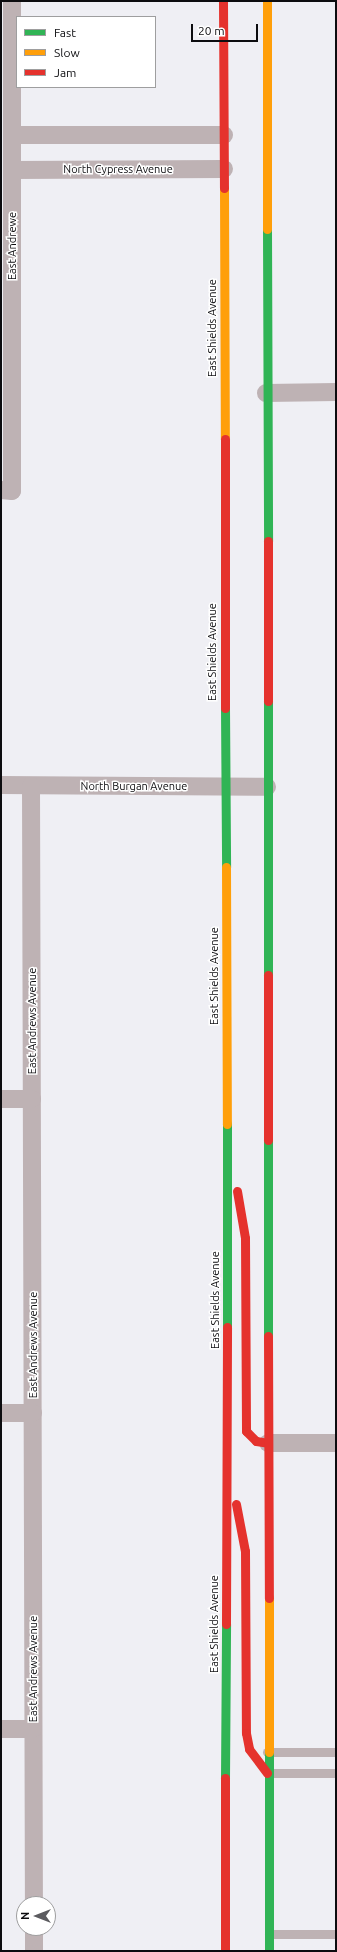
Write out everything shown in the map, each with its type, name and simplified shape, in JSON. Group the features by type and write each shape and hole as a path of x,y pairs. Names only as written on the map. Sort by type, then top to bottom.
{"main road":[{"name":"East Shields Avenue","path":"223,1 224,787 227,1135 225,1951"},
{"path":"267,1 267,1772 269,1951"},
{"path":"227,1135 245,1238 246,1431 256,1441 268,1443"},
{"path":"227,1450 245,1552 246,1733 249,1749 267,1772"}],"street":[{"name":"East Andrewe","path":"6,490 12,170 12,1"},
{"path":"12,135 224,135"},
{"name":"North Cypress Avenue","path":"12,170 224,169"},
{"path":"266,393 336,392"},
{"name":"North Burgan Avenue","path":"1,786 267,787"},
{"name":"East Andrews Avenue","path":"31,786 34,1896"},
{"path":"1,1099 32,1099"},
{"path":"1,1413 33,1413"},
{"path":"268,1443 336,1443"},
{"path":"1,1729 33,1729"},
{"path":"34,1936 34,1951"}],"lane":[{"path":"267,1752 336,1752"},
{"path":"267,1772 336,1772"},
{"path":"269,1934 336,1934"}],"traffic: fast":[{"path":"267,229 268,541"},
{"path":"268,701 268,975"},
{"path":"225,708 226,867"},
{"path":"227,1124 227,1327"},
{"path":"268,1140 268,1336"},
{"path":"225,1778 226,1624"},
{"path":"269,1752 269,1951"}],"traffic: slow":[{"path":"267,1 267,229"},
{"path":"224,188 225,439"},
{"path":"226,867 227,1124"},
{"path":"269,1598 269,1752"}],"traffic: jam":[{"path":"223,1 224,188"},
{"path":"225,439 225,708"},
{"path":"268,541 268,701"},
{"path":"268,975 268,1140"},
{"path":"237,1191 245,1238 246,1431 256,1441 268,1443"},
{"path":"226,1624 227,1327"},
{"path":"268,1336 269,1598"},
{"path":"236,1504 245,1551 246,1733 249,1749 267,1773"},
{"path":"225,1778 225,1951"}]}
